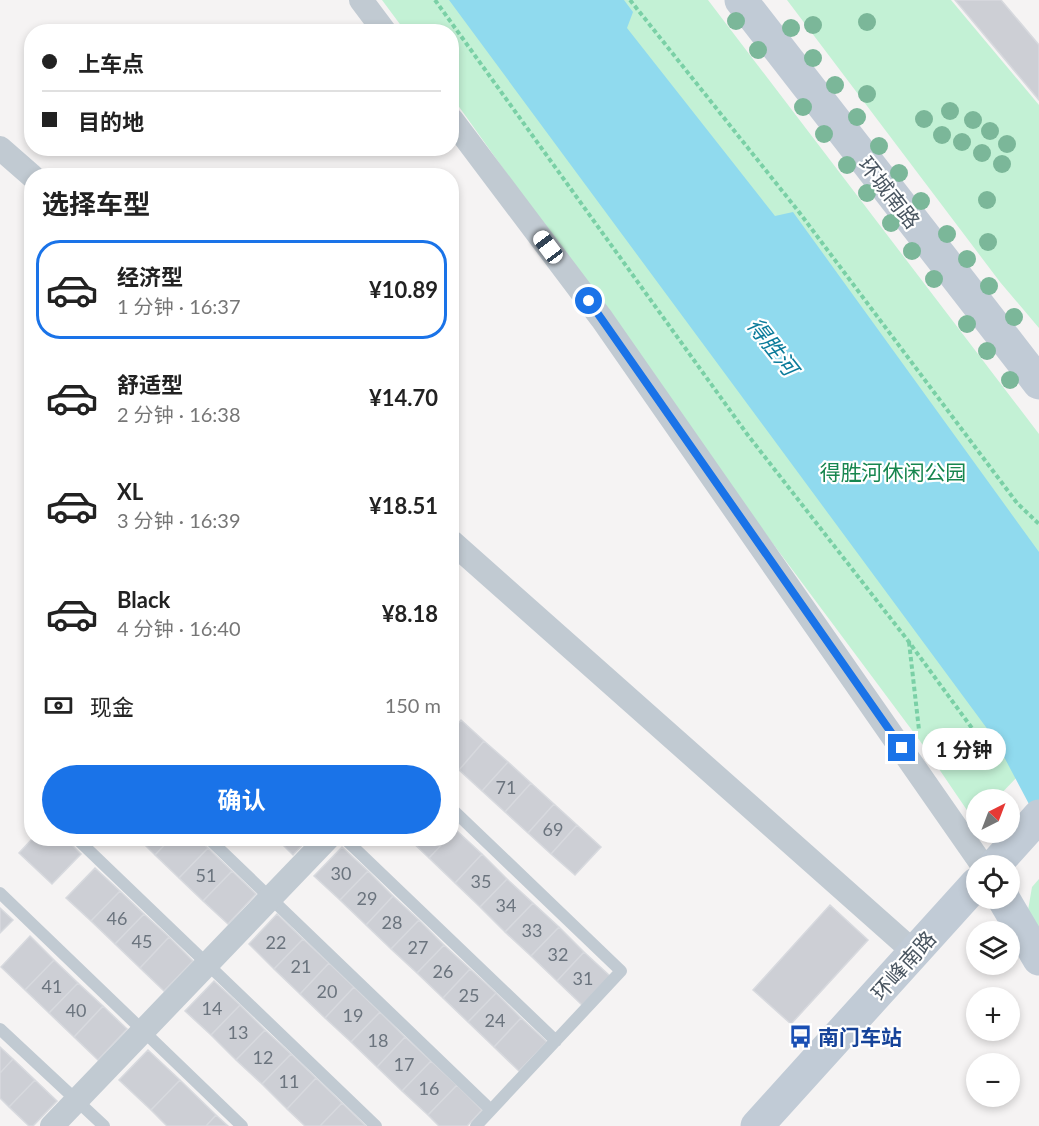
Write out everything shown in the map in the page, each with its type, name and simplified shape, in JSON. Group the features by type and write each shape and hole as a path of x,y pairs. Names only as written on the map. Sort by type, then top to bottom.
{"main road":[{"name":"环城南路","path":"741,0 1039,383"},
{"path":"1004,855 1039,816"},
{"name":"环峰南路","path":"757,1126 966,895"},
{"path":"1010,909 1039,958"}],"street":[{"path":"361,0 379,24"},
{"path":"459,129 602,319 975,855"},
{"path":"0,148 24,169"},
{"path":"459,548 914,952"},
{"path":"52,1126 320,846"}],"lane":[{"path":"459,816 621,971 476,1126"},
{"path":"84,846 376,1126"},
{"path":"216,846 491,1110"},
{"path":"352,846 556,1041"},
{"path":"0,893 242,1126"},
{"path":"0,1029 104,1126"}],"path":[{"path":"435,0 452,24"},
{"path":"630,0 799,212 1017,503 1039,524"},
{"path":"459,33 747,434 909,642 977,735"},
{"path":"909,642 920,741"}],"green space":[{"name":"得胜河休闲公园","path":"382,0 708,0 1039,434 1039,754 1006,789 966,789 966,809 920,741 739,498 459,107 459,24 400,24"},
{"path":"787,0 951,0 1039,105 1039,328 1000,282"},
{"path":"1039,879 1039,942 1026,922 1032,887"}],"water":[{"name":"得胜河","path":"449,0 624,0 633,12 627,28 775,216 793,212 1039,552 1039,823 994,738"}],"building":[{"path":"955,0 1001,0 1039,45 1039,100"},
{"path":"461,720 484,741 459,770 459,722"},
{"path":"484,741 508,762 482,791 459,770"},
{"path":"508,762 531,783 505,812 482,791"},
{"path":"531,783 554,804 528,833 505,812"},
{"path":"554,804 577,825 551,854 528,833"},
{"path":"577,825 601,847 575,875 551,854"},
{"path":"459,833 482,854 455,883 429,858 440,846 459,846"},
{"path":"26,846 73,846 81,854 52,884 19,853"},
{"path":"146,846 163,846 155,855"},
{"path":"163,846 206,846 208,848 179,878 155,855"},
{"path":"284,846 301,846 293,855"},
{"path":"416,846 440,846 429,858"},
{"path":"342,847 368,871 340,900 314,876"},
{"path":"208,848 232,871 203,901 179,878"},
{"path":"482,854 507,879 480,907 455,883"},
{"path":"95,868 120,891 91,921 66,898"},
{"path":"232,871 256,894 228,924 203,901"},
{"path":"368,871 393,896 366,925 340,900"},
{"path":"507,879 533,903 505,932 480,907"},
{"path":"120,891 144,914 115,944 91,921"},
{"path":"393,896 419,920 391,949 366,925"},
{"path":"533,903 559,927 531,956 505,932"},
{"path":"830,905 868,940 791,1024 753,990"},
{"path":"0,908 13,920 0,933"},
{"path":"144,914 169,937 140,968 115,944"},
{"path":"277,914 303,939 274,969 249,944"},
{"path":"419,920 444,945 417,973 391,949"},
{"path":"559,927 584,952 557,981 531,956"},
{"path":"30,936 54,960 25,990 1,967"},
{"path":"169,937 193,961 164,991 140,968"},
{"path":"303,939 329,963 300,994 274,969"},
{"path":"444,945 470,969 443,998 417,973"},
{"path":"584,952 610,976 582,1005 557,981"},
{"path":"54,960 78,983 49,1013 25,990"},
{"path":"329,963 354,987 325,1018 300,994"},
{"path":"470,969 496,993 468,1022 443,998"},
{"path":"214,981 240,1005 211,1035 185,1011"},
{"path":"78,983 103,1006 74,1037 49,1013"},
{"path":"354,987 380,1012 351,1042 325,1018"},
{"path":"496,993 521,1018 494,1047 468,1022"},
{"path":"240,1005 265,1030 236,1060 211,1035"},
{"path":"103,1006 127,1029 98,1060 74,1037"},
{"path":"380,1012 405,1037 377,1067 351,1042"},
{"path":"521,1018 547,1042 519,1071 494,1047"},
{"path":"265,1030 291,1054 262,1084 236,1060"},
{"path":"405,1037 431,1061 402,1091 377,1067"},
{"path":"0,1047 13,1059 0,1073"},
{"path":"148,1050 180,1080 151,1110 119,1080"},
{"path":"291,1054 316,1078 287,1109 262,1084"},
{"path":"13,1059 35,1080 9,1107 0,1098 0,1073"},
{"path":"431,1061 457,1085 428,1115 402,1091"},
{"path":"316,1078 342,1103 320,1126 305,1126 287,1109"},
{"path":"35,1080 57,1101 33,1126 29,1126 9,1107"},
{"path":"180,1080 216,1115 206,1126 167,1126 151,1110"},
{"path":"457,1085 482,1110 467,1126 439,1126 428,1115"},
{"path":"342,1103 366,1126 320,1126"},
{"path":"216,1115 228,1126 206,1126"}],"place":[{"name":"南门车站","path":"800,1036"}],"route":[{"path":"589,301 902,748"}]}
